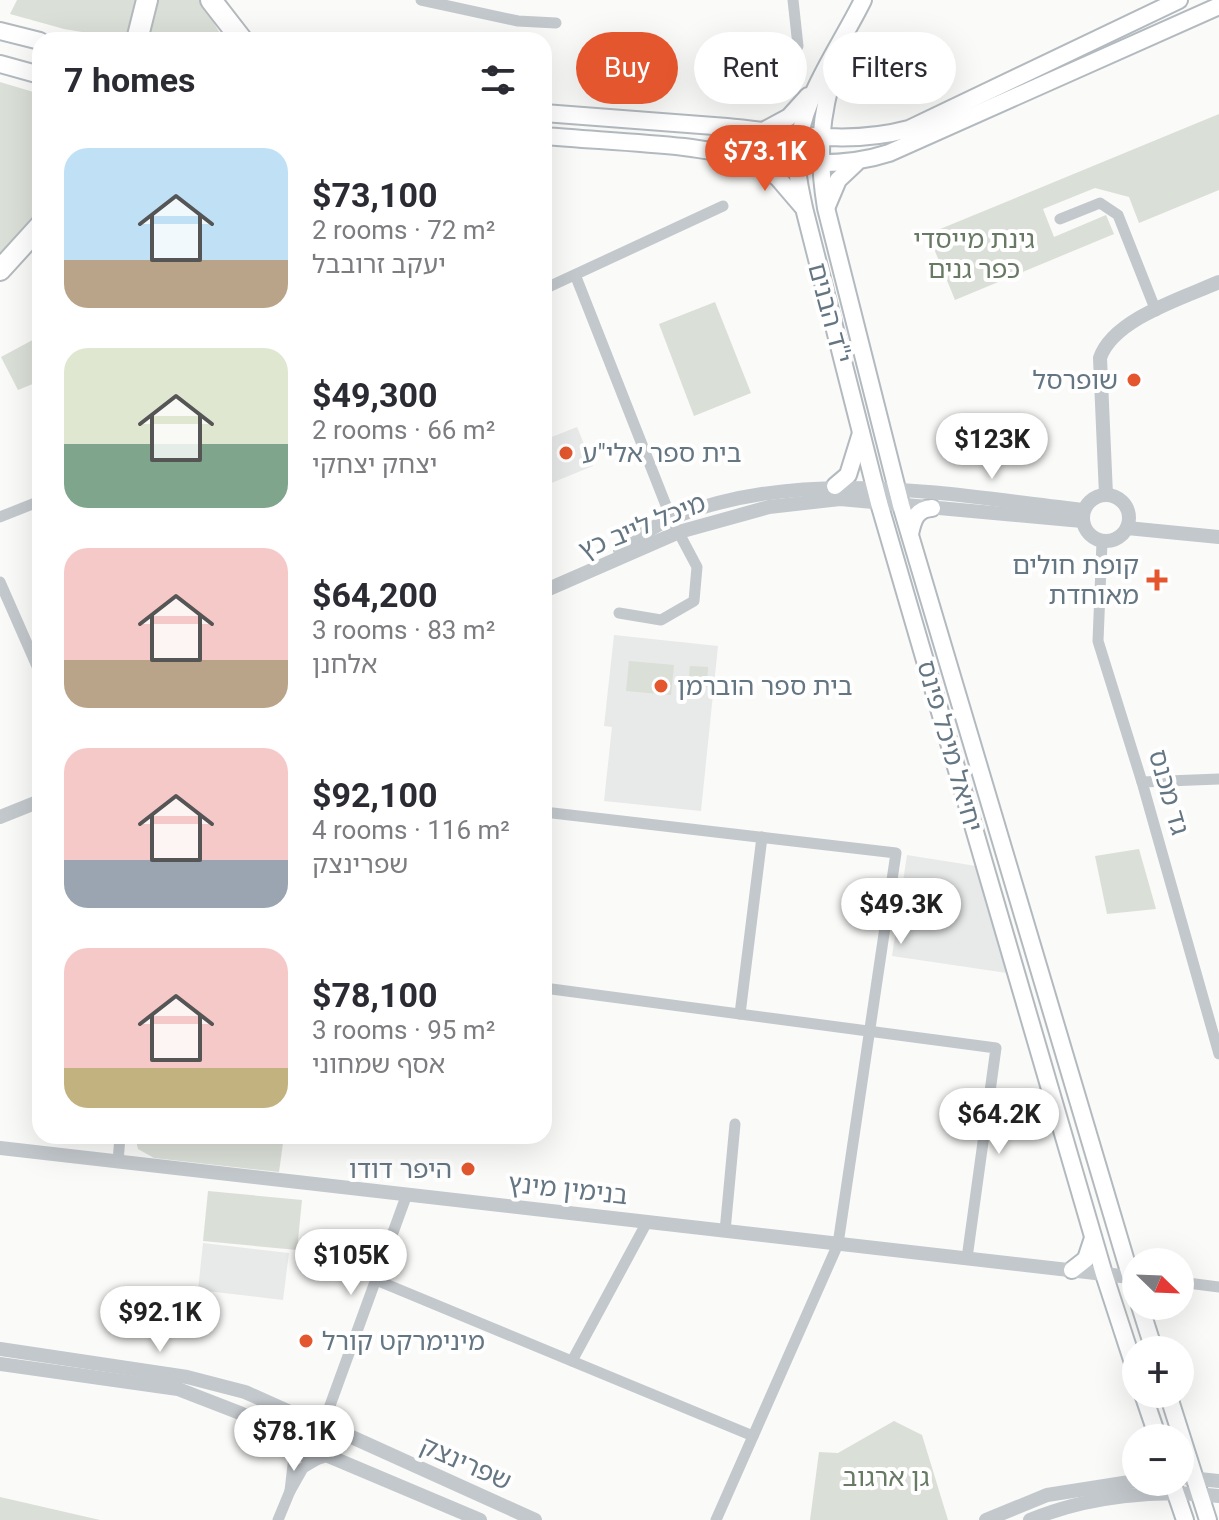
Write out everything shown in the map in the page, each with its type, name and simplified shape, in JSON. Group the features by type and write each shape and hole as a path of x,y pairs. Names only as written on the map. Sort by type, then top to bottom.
{"highway":[{"path":"139,32 147,0"},
{"path":"211,0 236,32"},
{"path":"0,270 32,235"}],"main road":[{"path":"847,32 863,0"},
{"path":"552,114 763,131 819,139 865,138 909,129 1179,0"},
{"path":"552,137 819,165 856,163 889,153 1219,6"},
{"path":"2,31 32,39"},
{"path":"0,64 32,73"},
{"path":"763,131 789,117 815,89 823,75"},
{"name":"י''ד הבנים","path":"815,89 799,136 797,163 804,208 877,496"},
{"name":"י''ד הבנים","path":"827,104 819,139 819,165 826,208 899,497"},
{"path":"744,155 773,174 804,208"},
{"path":"826,208 838,180 856,163"},
{"path":"835,486 848,475 862,432"},
{"name":"יחיאל מיכל פינס","path":"877,496 1124,1336"},
{"name":"יחיאל מיכל פינס","path":"899,497 1124,1248"},
{"path":"910,534 916,515 932,508"},
{"path":"1072,1270 1086,1259 1093,1238"},
{"path":"1185,1496 1185,1520"},
{"path":"1193,1496 1208,1520"}],"street":[{"path":"421,0 465,5 518,21 556,23"},
{"path":"793,0 796,32"},
{"path":"1060,219 1100,203 1118,215 1156,311"},
{"path":"552,286 723,206"},
{"path":"576,277 675,525 697,567 694,601 661,620 619,613"},
{"path":"1106,495 1100,358 1105,343 1121,328 1219,282"},
{"name":"מיכל לייב כץ","path":"552,588 675,525 758,495 835,486 877,496"},
{"path":"1106,495 1125,505 1127,528 1117,539 1102,542 1088,534 1083,515 1093,499 1106,495"},
{"name":"מיכל לייב כץ","path":"675,525 769,507 877,496 899,497"},
{"path":"899,497 932,508 1083,515"},
{"path":"899,497 1083,515"},
{"path":"0,517 32,504"},
{"path":"1127,528 1219,537"},
{"name":"גד מכנס","path":"1102,542 1098,641 1216,1034 1219,1054"},
{"path":"0,582 32,655"},
{"path":"1142,782 1219,779"},
{"path":"0,817 32,804"},
{"path":"552,813 896,853 838,1244 716,1520"},
{"path":"740,1014 762,837"},
{"path":"552,989 871,1034 996,1048 967,1258"},
{"path":"725,1231 735,1124"},
{"path":"118,1162 119,1144"},
{"name":"בנימין מינץ","path":"0,1148 1122,1276"},
{"path":"278,1520 303,1468 323,1456 334,1443 323,1420 407,1194"},
{"path":"572,1361 647,1222"},
{"path":"376,1280 753,1436"},
{"path":"1194,1284 1219,1287"},
{"name":"שפרינצק","path":"0,1349 187,1377 245,1392 323,1420 535,1520"},
{"path":"0,1364 178,1389 240,1413 294,1444 305,1457 323,1456"},
{"path":"290,1491 295,1428 323,1420"},
{"name":"שפרינצק","path":"323,1456 480,1520"},
{"path":"1194,1483 1219,1481"},
{"path":"986,1520 1047,1495 1122,1483"},
{"path":"1194,1487 1219,1496"},
{"path":"1030,1520 1056,1509 1123,1496"}],"shaded area":[{"name":"בית ספר אלי\"ע","path":"577,427 593,466 552,483 552,437"},
{"name":"בית ספר הוברמן","path":"614,635 718,646 701,811 604,801 612,727 604,726"},
{"path":"907,855 976,866 1007,973 892,956"},
{"path":"203,1243 289,1253 283,1300 198,1290"}],"green space":[{"path":"17,0 141,0 132,32 82,32 10,14"},
{"path":"154,0 200,0 219,32 146,32"},
{"path":"0,82 32,92 32,222 0,256"},
{"name":"גינת מייסדי כפר גנים","path":"1219,114 1219,190 1139,223 1129,197 1095,188 1043,209 1054,237 1106,215 1114,234 955,300 928,234"},
{"path":"715,302 751,393 694,416 659,324"},
{"path":"32,340 32,384 18,390 1,357"},
{"path":"629,661 674,665 671,695 626,691"},
{"path":"690,666 708,667 707,687 688,686"},
{"path":"1139,849 1156,909 1107,914 1095,856"},
{"path":"137,1144 283,1144 279,1172 154,1158 138,1149"},
{"path":"208,1191 302,1200 297,1250 203,1241"},
{"name":"גן ארגוב","path":"894,1421 922,1435 948,1520 810,1520 819,1452 838,1453"},
{"path":"0,1497 100,1520 0,1520"}],"place":[{"name":"שופרסל","path":"1134,380"},
{"name":"בית ספר אלי\"ע","path":"566,453"},
{"name":"קופת חולים מאוחדת","path":"1157,580"},
{"name":"בית ספר הוברמן","path":"661,686"},
{"name":"היפר דודו","path":"468,1169"},
{"name":"מינימרקט קורל","path":"306,1341"}]}
